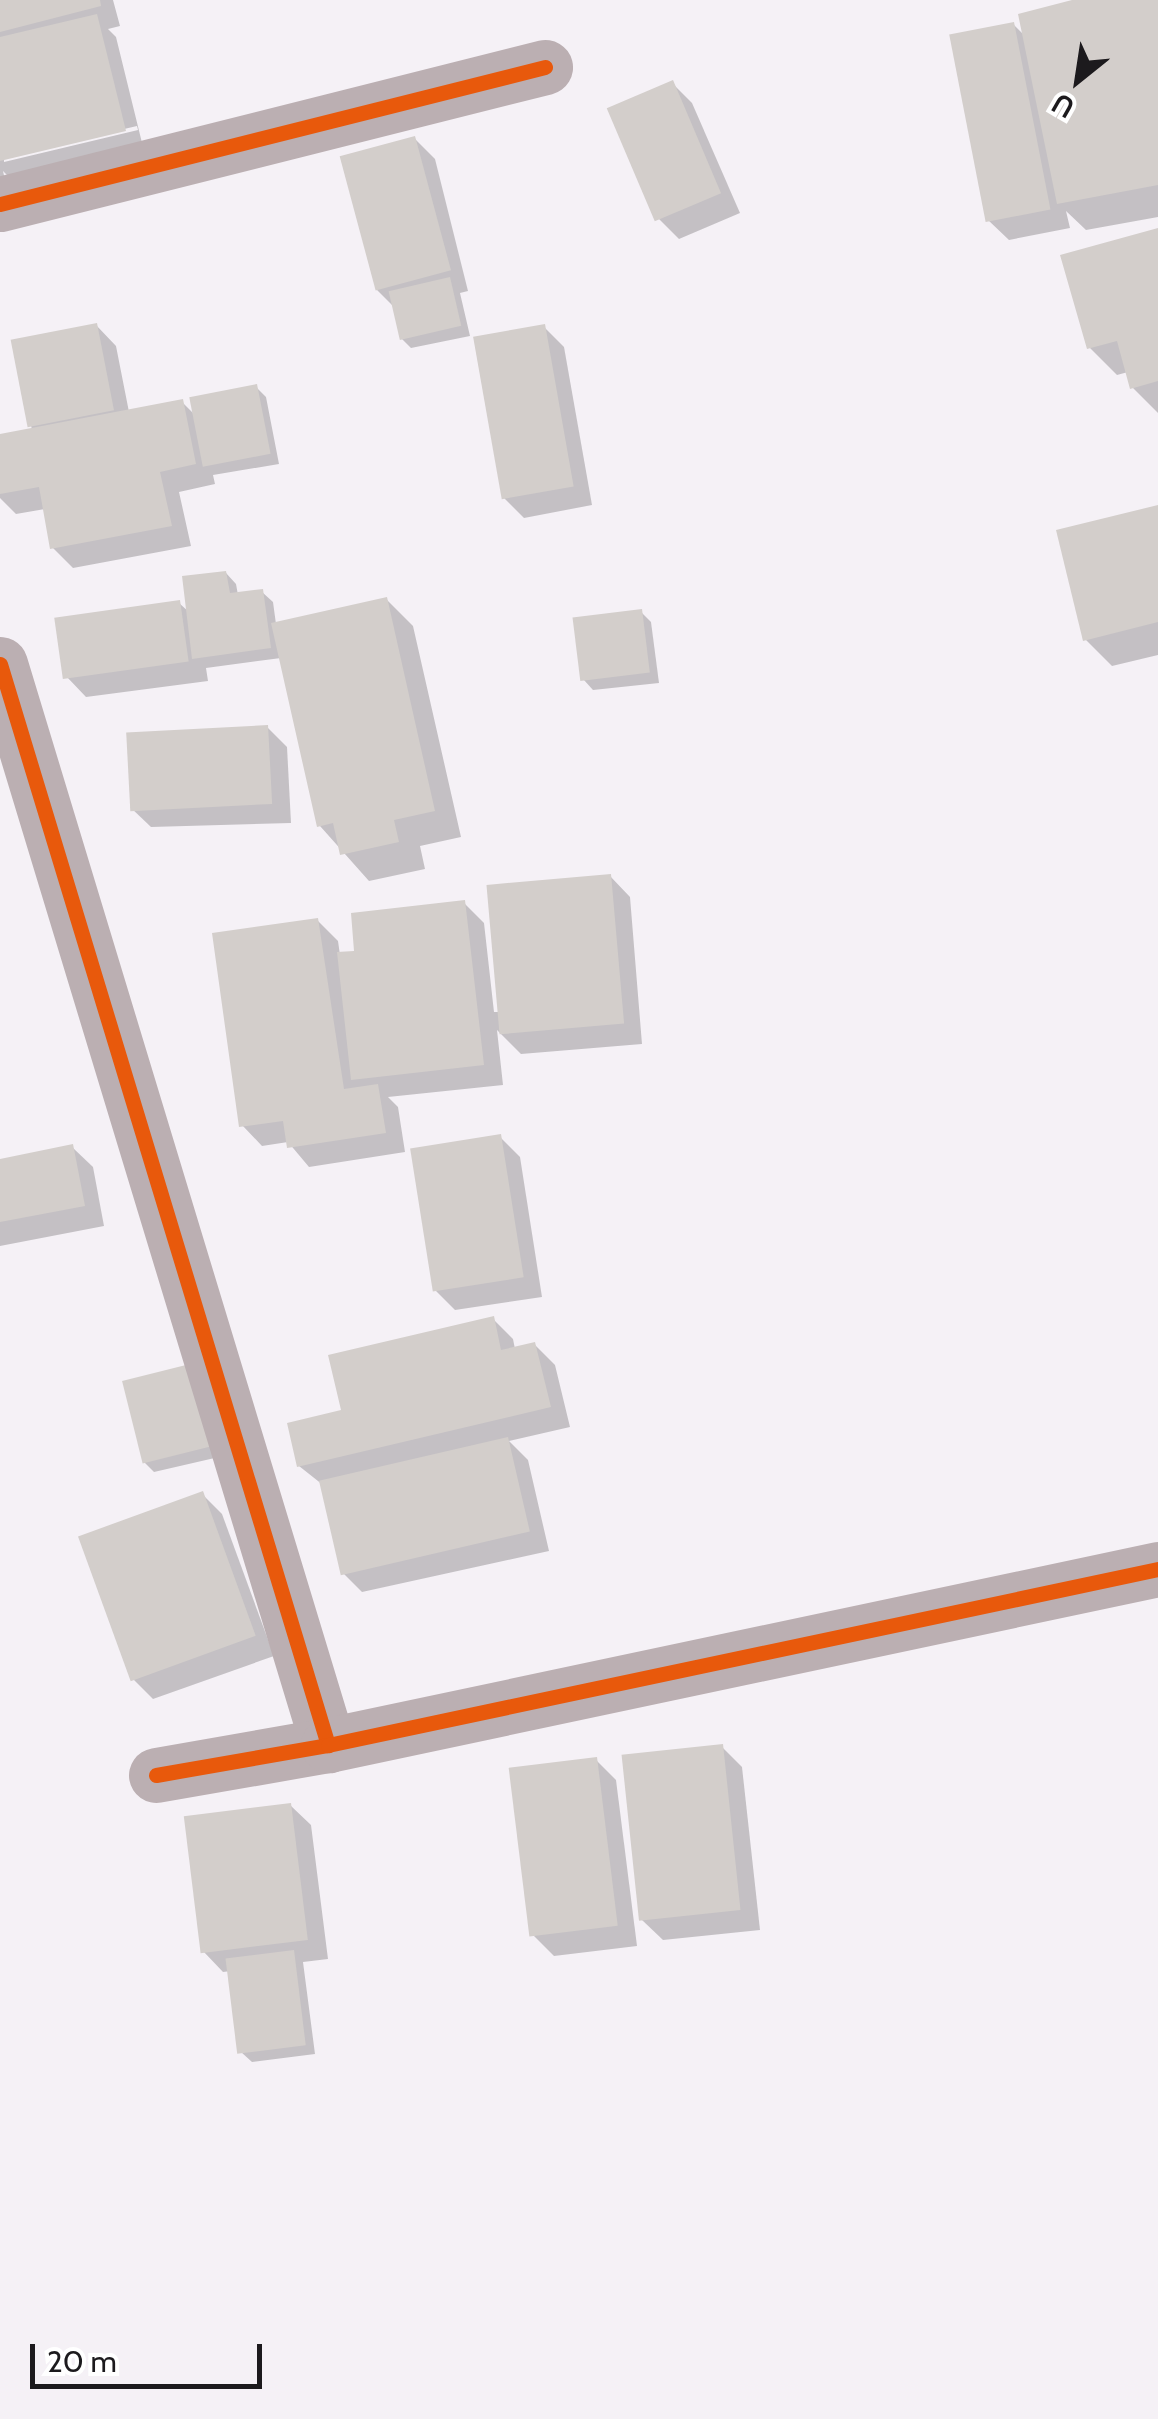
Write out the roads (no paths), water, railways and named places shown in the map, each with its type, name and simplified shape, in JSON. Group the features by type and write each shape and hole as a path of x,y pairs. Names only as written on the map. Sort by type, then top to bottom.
{"street":[{"path":"0,204 545,67"},
{"path":"0,664 328,1745"},
{"path":"156,1775 328,1745 1158,1569"}]}
